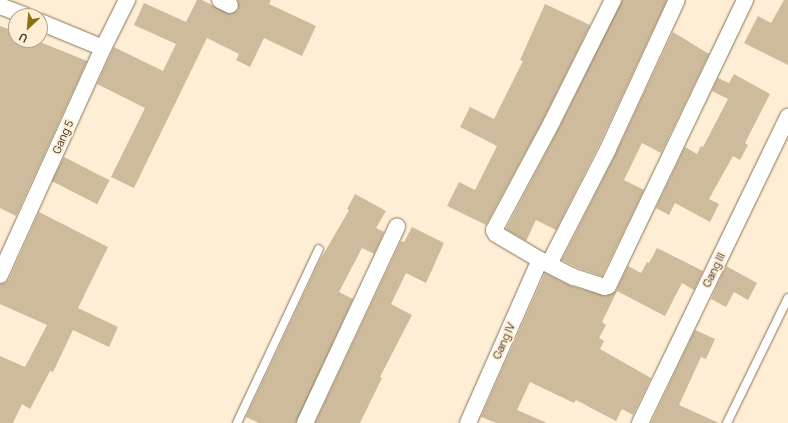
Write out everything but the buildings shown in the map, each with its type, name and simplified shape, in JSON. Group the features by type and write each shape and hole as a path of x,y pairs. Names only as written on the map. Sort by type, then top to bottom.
{"street":[{"name":"Gang 5","path":"0,275 103,48 128,0"},
{"path":"613,0 552,122 494,230 496,234 545,262 574,276 604,287 608,286 610,282 745,0"},
{"name":"Gang IV","path":"468,423 545,262 608,149 677,0"},
{"path":"48,25 103,48"},
{"name":"Gang III","path":"640,423 788,117"},
{"path":"305,423 397,227"}],"lane":[{"path":"237,423 319,249"},
{"path":"726,423 788,298"}]}
